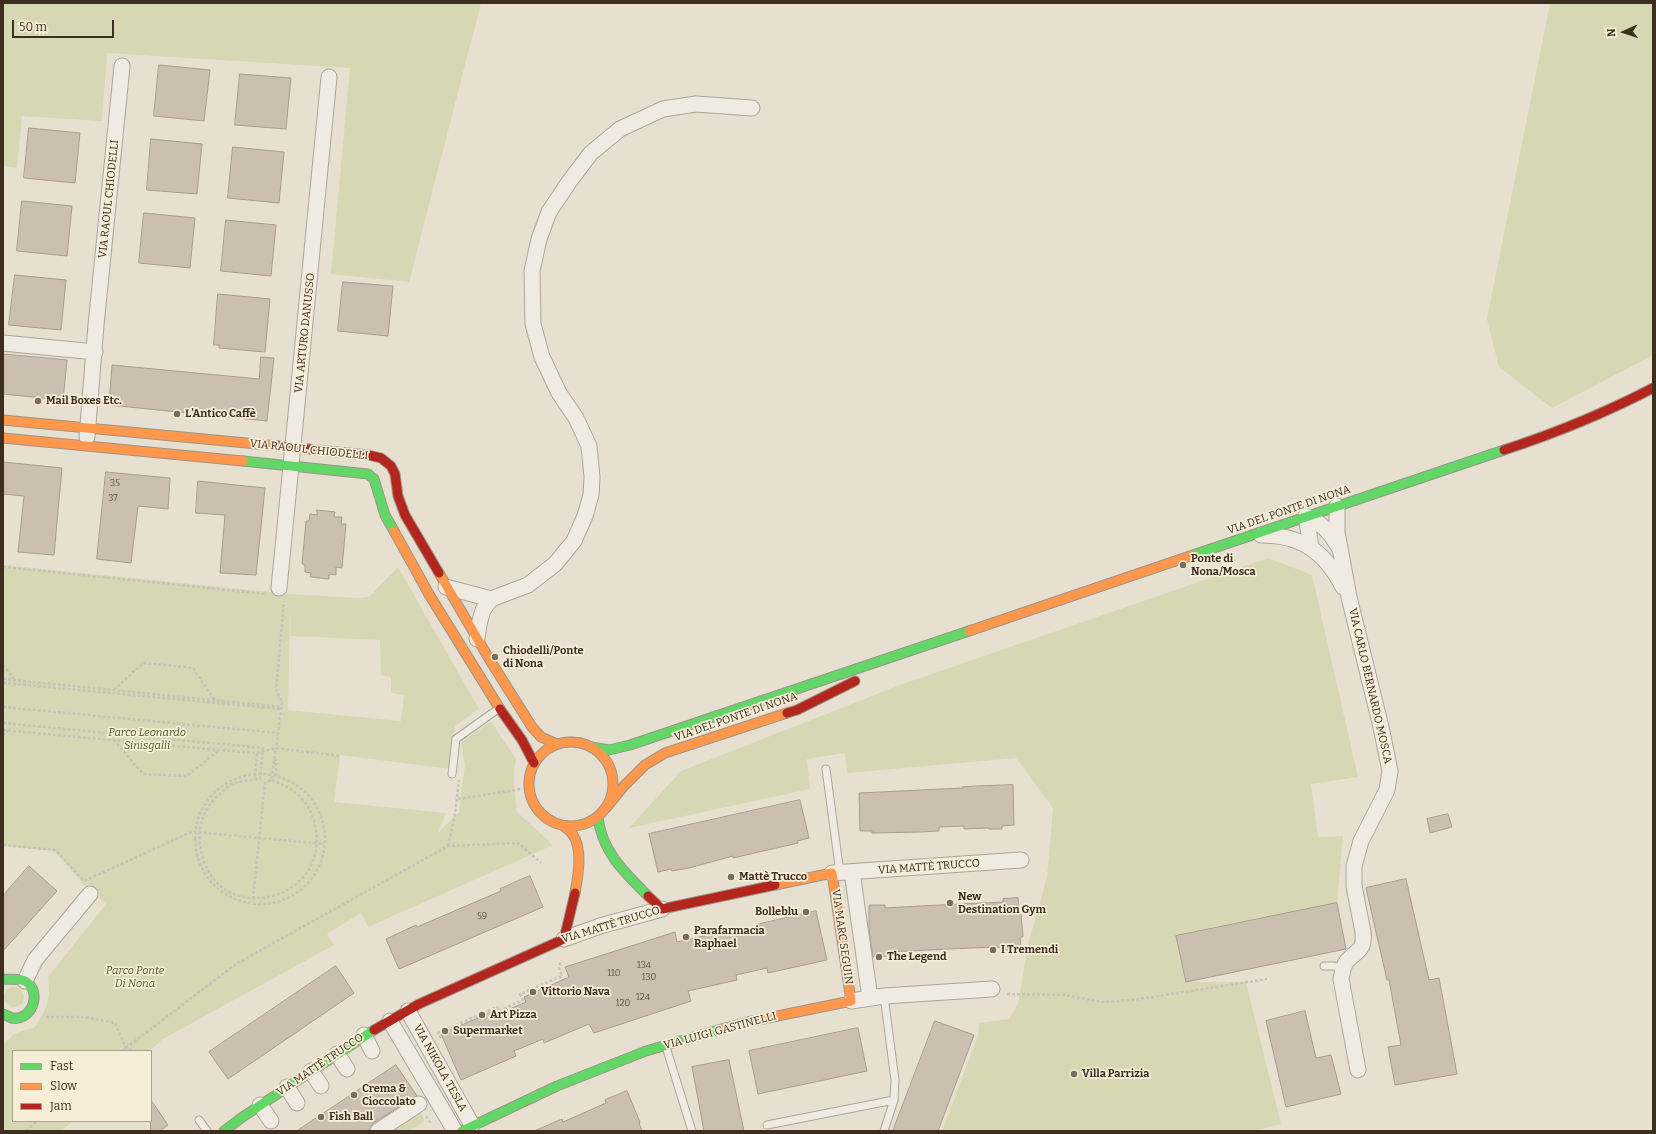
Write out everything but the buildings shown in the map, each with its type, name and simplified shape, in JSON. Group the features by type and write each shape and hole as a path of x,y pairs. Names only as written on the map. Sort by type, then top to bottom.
{"main road":[{"name":"VIA DEL PONTE DI NONA","path":"591,746 609,750 630,745 929,645 1306,516 1542,438 1613,409 1653,388"},
{"name":"VIA RAOUL CHIODELLI","path":"3,420 368,455 386,462 395,474 398,496 405,515 511,696 532,727 541,737 557,744"},
{"name":"VIA RAOUL CHIODELLI","path":"3,438 368,474 374,479 382,505 390,523 430,596 499,708 522,740 534,763"},
{"name":"VIA DEL PONTE DI NONA","path":"606,808 624,786 645,765 665,753 797,710 929,645"},
{"path":"580,742 591,746 604,758 612,774 612,791 606,808 598,817 588,823 576,826 564,826 552,822 543,816 531,797 529,785 530,774 534,763 544,751 557,744 580,742"},
{"path":"598,817 602,839 613,856 635,883 662,909"},
{"path":"564,826 574,836 578,849 577,877 570,918 564,939"},
{"name":"VIA MATTÈ TRUCCO","path":"662,909 842,873"},
{"name":"VIA MARC SEGUIN","path":"842,873 851,1001"},
{"name":"VIA MATTÈ TRUCCO","path":"224,1131 364,1035 419,1004 564,939"},
{"path":"6,1018 24,1016 29,1013 34,1005 33,990 31,986 10,981"},
{"name":"VIA LUIGI GASTINELLI","path":"467,1128 557,1086 646,1051 748,1022 851,1001"}],"street":[{"name":"VIA RAOUL CHIODELLI","path":"86,446 122,66"},
{"name":"VIA ARTURO DANUSSO","path":"275,591 294,448 329,77"},
{"path":"477,639 478,624 483,610 491,599 528,585 555,564 574,541 591,495 592,476 589,446 576,418 559,393 542,357 533,324 532,271 539,239 549,212 591,153 620,130 663,109 696,104 752,108"},
{"path":"3,343 95,352"},
{"name":"VIA CARLO BERNARDO MOSCA","path":"1337,506 1336,524 1349,597 1386,750 1390,775 1385,795 1366,828 1355,858 1354,883 1363,932 1363,941 1360,950 1346,962 1343,970"},
{"path":"1306,516 1311,547"},
{"name":"VIA CARLO BERNARDO MOSCA","path":"1306,516 1315,520 1324,528 1340,549"},
{"name":"VIA CARLO BERNARDO MOSCA","path":"1253,535 1284,537 1311,547 1329,565 1349,597"},
{"path":"446,587 491,599"},
{"name":"VIA MATTÈ TRUCCO","path":"842,873 1021,860"},
{"name":"VIA MARC SEGUIN","path":"842,873 877,997"},
{"path":"10,981 35,960 90,894"},
{"name":"VIA MATTÈ TRUCCO","path":"564,939 600,926 662,909"},
{"path":"1343,970 1342,987 1358,1070"},
{"name":"VIA LUIGI GASTINELLI","path":"851,1001 877,997 992,989"},
{"name":"VIA NIKOLA TESLA","path":"408,1011 467,1128"},
{"name":"VIA NIKOLA TESLA","path":"390,1021 455,1131"},
{"path":"364,1035 372,1051"},
{"path":"336,1054 347,1069"},
{"path":"311,1071 321,1086"},
{"path":"287,1087 297,1103"},
{"path":"378,1131 419,1104"},
{"path":"260,1105 271,1121"}],"lane":[{"path":"452,774 456,739 499,708"},
{"path":"826,769 842,873"},
{"path":"1324,966 1334,966 1343,970"},
{"path":"877,997 895,1080 894,1100 884,1131"},
{"path":"666,1045 692,1131"},
{"path":"767,1125 894,1100"},
{"path":"199,1120 207,1131"}],"path":[{"path":"3,567 275,591 284,594 276,690 282,702 271,780"},
{"path":"114,690 143,663 194,668 215,699"},
{"path":"3,665 15,680"},
{"path":"3,679 215,699 281,708"},
{"path":"3,683 281,708"},
{"path":"3,707 278,733"},
{"path":"3,723 263,748 260,777"},
{"path":"3,730 218,750 257,753 276,748 340,756"},
{"path":"3,735 8,730"},
{"path":"114,740 143,774 187,776 218,750"},
{"path":"276,748 276,776"},
{"path":"255,775 257,753"},
{"path":"252,903 253,898 265,783 260,777 255,775 247,775 228,782 212,795 200,812 195,832 196,854 205,874 220,891 239,901 252,903 261,904 283,900 302,889 316,873 324,852 325,832 320,812 307,793 289,780 276,776 260,777 230,785 209,805 201,823 199,833 200,849 206,868 213,878 225,890 238,896 253,898 271,897 288,891 299,883 308,873 318,844 313,815 304,800 292,789 271,780"},
{"path":"265,783 276,776"},
{"path":"458,799 521,789"},
{"path":"3,845 55,850 84,881 189,833 195,832 324,844"},
{"path":"123,1050 236,964 448,846 518,843 541,863"},
{"path":"442,1040 438,1032 497,1007 499,1011 523,1000 520,994 562,976 559,968 561,960"},
{"path":"1006,994 1064,995 1102,1002 1133,1000 1267,979"},
{"path":"42,1016 61,1018 85,1017 115,1023 126,1048 130,1050"},
{"path":"26,1131 36,1122"}],"green space":[{"path":"3,3 481,3 409,282 331,274 350,68 107,53 102,121 22,116 17,168 3,166"},
{"path":"1550,3 1653,3 1653,355 1552,408 1499,367 1487,319"},
{"path":"1268,558 1312,575 1358,777 1311,784 1318,837 1343,836 1337,903 1176,936 1186,982 1246,982 1281,1124 1254,1131 942,1131 978,1036 979,1023 1009,1019 1018,1004 1028,945 1047,877 1053,808 1016,758 847,773 845,753 807,759 810,789 629,828 681,771 900,685"},
{"name":"Parco Leonardo Sinisgalli","path":"3,565 290,594 359,598 369,597 398,567 479,709 455,726 450,769 340,755 334,802 446,813 437,834 459,812 465,765 461,742 491,722 516,759 514,792 517,812 553,845 368,927 361,913 327,934 334,945 163,1039 150,1050 12,1050 12,1122 72,1122 61,1131 3,1131 3,1045 14,1034 35,1027 47,1004 49,992 48,977 106,904 81,882 55,851 3,846","holes":["290,608 291,636 380,640 381,675 391,677 391,693 404,695 401,721 288,710"]},
{"path":"14,987 21,990 24,997 21,1004 14,1007 7,1004 4,997 7,990"},
{"path":"419,1110 425,1121 408,1131 387,1131"}],"traffic: fast":[{"path":"1193,555 1504,450"},
{"path":"243,461 368,474 374,479 385,515 394,531"},
{"path":"591,747 609,750 630,745 969,631"},
{"path":"598,817 600,829 609,851 623,870 648,896"},
{"path":"3,979 25,981 30,986 34,998 30,1011 25,1015 19,1018 12,1018 3,1014"},
{"path":"462,1131 557,1086 646,1051 722,1029"},
{"path":"224,1131 241,1118 374,1030"}],"traffic: slow":[{"path":"3,420 278,446"},
{"path":"3,438 243,461"},
{"path":"394,531 430,596 500,709"},
{"path":"969,631 1193,555"},
{"path":"439,573 488,657 532,727 541,737 557,744"},
{"path":"606,808 624,786 645,765 665,753 787,713"},
{"path":"571,742 587,745 601,754 610,768 613,784 610,800 601,814 587,823 571,826 555,823 541,814 532,800 529,784 532,768 541,754 555,745 571,742"},
{"path":"564,826 572,834 578,848 579,863 575,893"},
{"path":"722,1029 748,1022 851,1001 832,873 775,885"}],"traffic: jam":[{"path":"1504,450 1580,422 1653,388"},
{"path":"278,446 368,455 381,458 391,466 395,474 398,496 405,515 439,573"},
{"path":"787,713 797,710 855,681"},
{"path":"500,709 522,740 534,763"},
{"path":"648,896 662,909 775,885"},
{"path":"374,1030 419,1004 564,939 575,893"}],"place":[{"name":"Mail Boxes Etc.","path":"38,401"},
{"name":"L’Antico Caffè","path":"177,414"},
{"name":"Ponte di Nona/Mosca","path":"1183,565"},
{"name":"Chiodelli/Ponte di Nona","path":"495,657"},
{"name":"Mattè Trucco","path":"731,877"},
{"name":"New Destination Gym","path":"950,903"},
{"name":"Bolleblu","path":"806,912"},
{"name":"Parafarmacia Raphael","path":"686,937"},
{"name":"I Tremendi","path":"993,950"},
{"name":"The Legend","path":"879,957"},
{"name":"Vittorio Nava","path":"533,992"},
{"name":"Art Pizza","path":"482,1015"},
{"name":"Supermarket","path":"445,1031"},
{"name":"Villa Parrizia","path":"1074,1074"},
{"name":"Crema & Cioccolato","path":"354,1095"},
{"name":"Fish Ball","path":"321,1117"}],"park label":[{"name":"Parco Ponte Di Nona","path":"135,977"}]}
